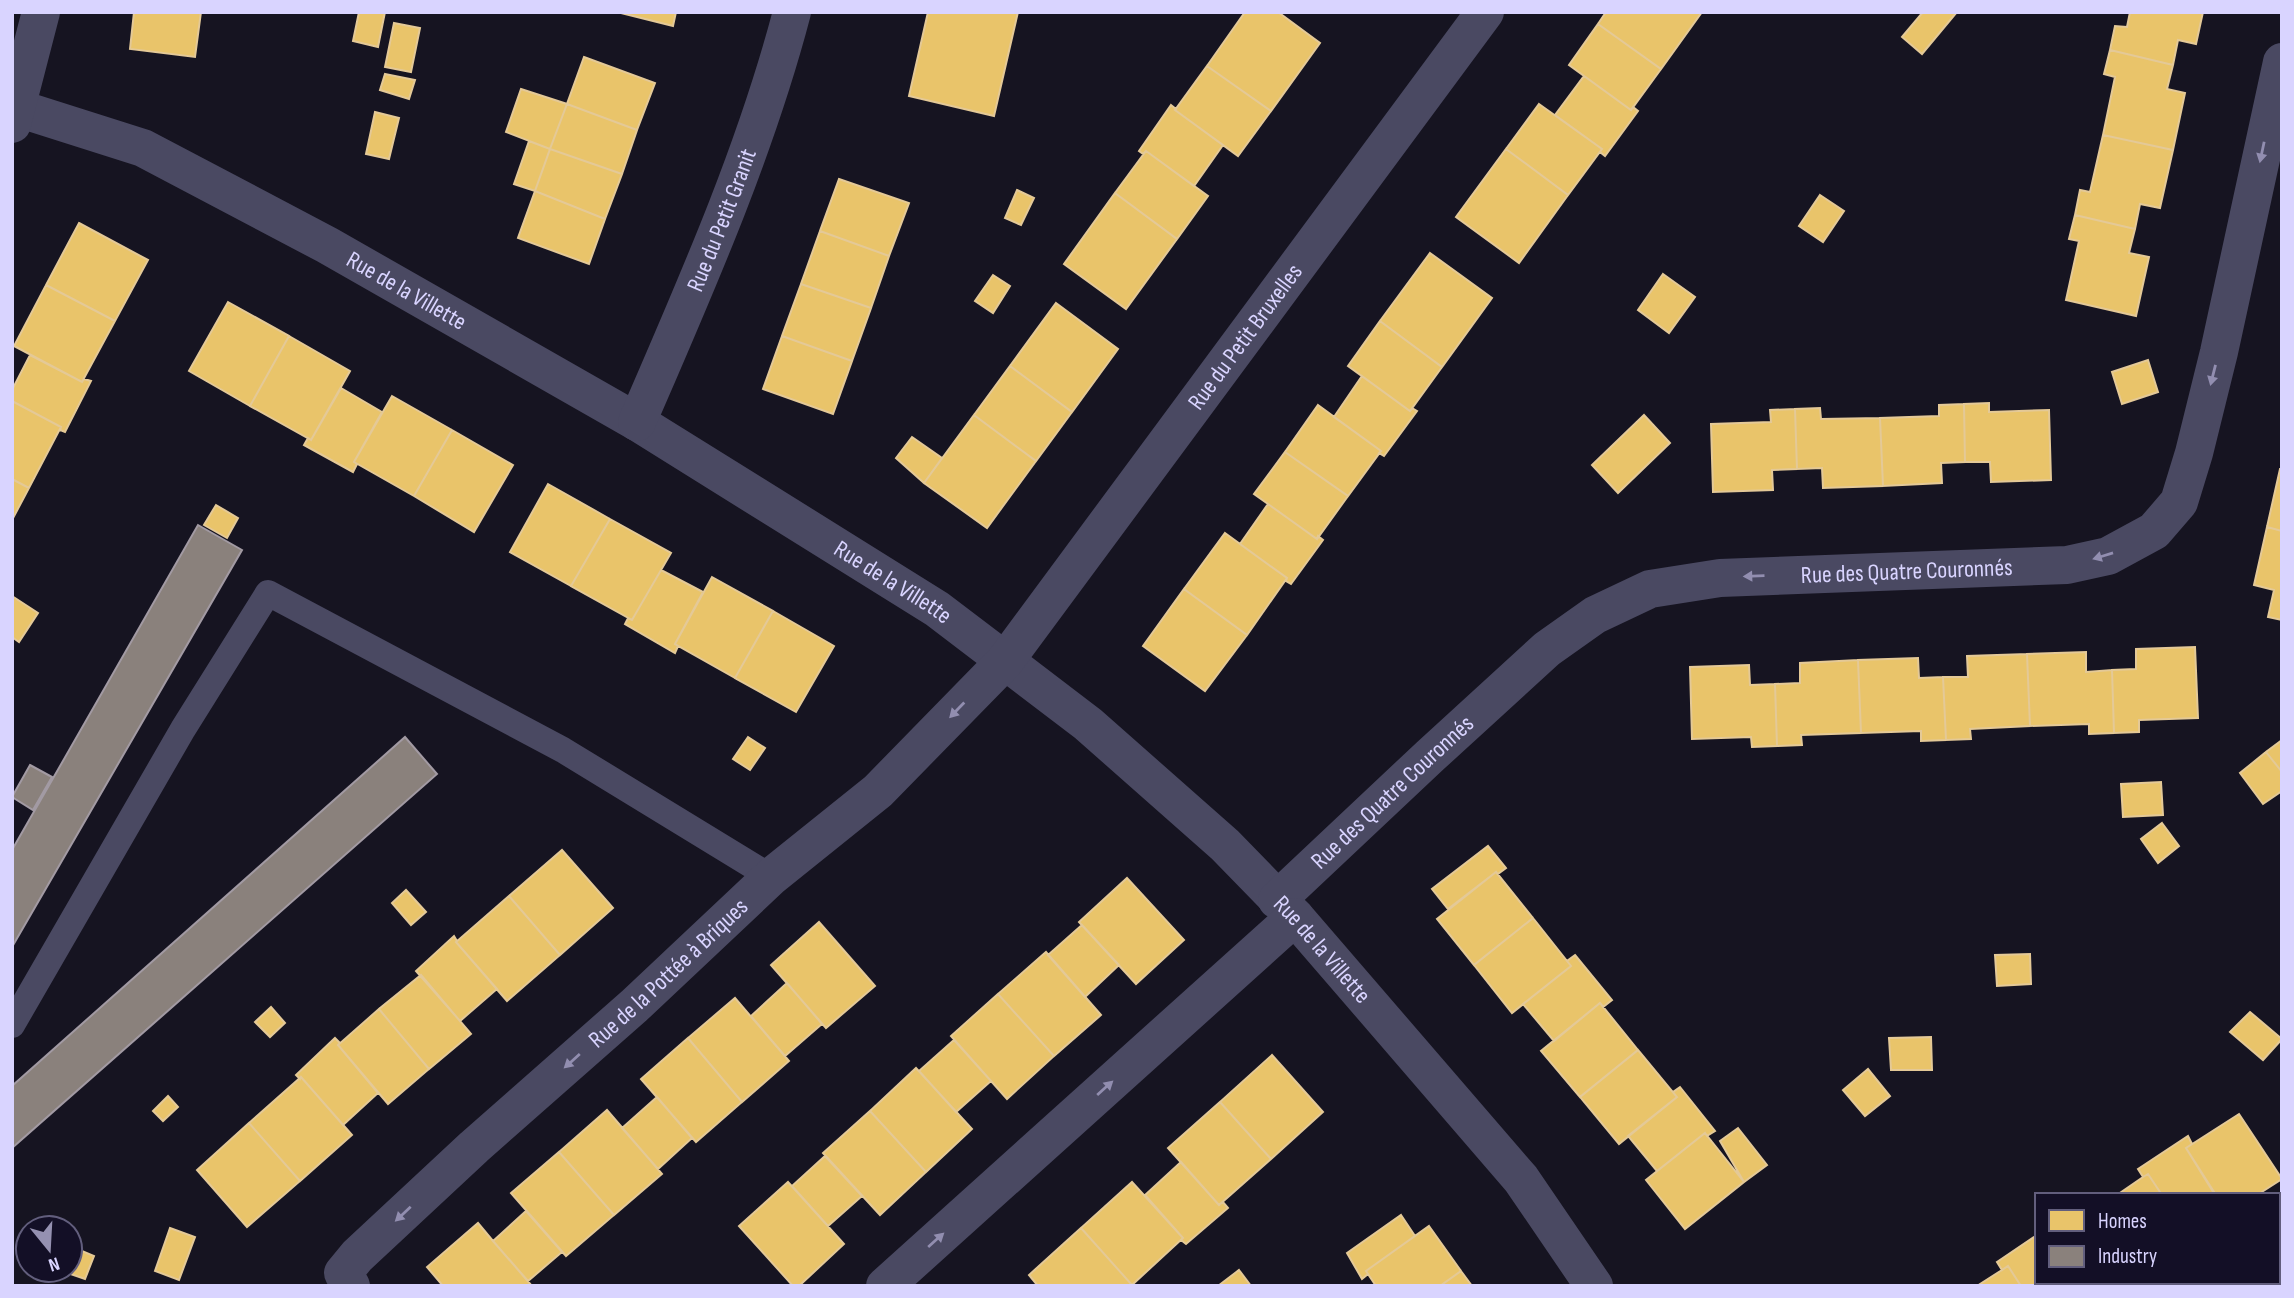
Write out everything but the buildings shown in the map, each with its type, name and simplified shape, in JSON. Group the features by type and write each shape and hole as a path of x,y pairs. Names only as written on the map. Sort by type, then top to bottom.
{"street":[{"path":"15,116 41,12"},
{"name":"Rue du Petit Granit","path":"637,422 714,243 779,61 792,12"},
{"name":"Rue du Petit Bruxelles","path":"1004,662 1485,12"},
{"name":"Rue des Quatre Couronnés","path":"1286,908 1430,756 1548,649 1595,615 1650,589 1720,578 2067,565 2108,556 2154,531 2179,502 2194,453 2219,352 2282,62"},
{"name":"Rue de la Villette","path":"15,116 143,148 327,245 637,422 937,609 1088,724 1225,845 1286,908 1521,1179 1594,1286"},
{"name":"Rue de la Pottée à Briques","path":"351,1286 343,1273 357,1256 474,1147 634,1006 771,877 878,791 1004,662"},
{"path":"885,1286 1286,908"}],"lane":[{"path":"12,1025 183,729 268,593 563,750 771,877"}]}
